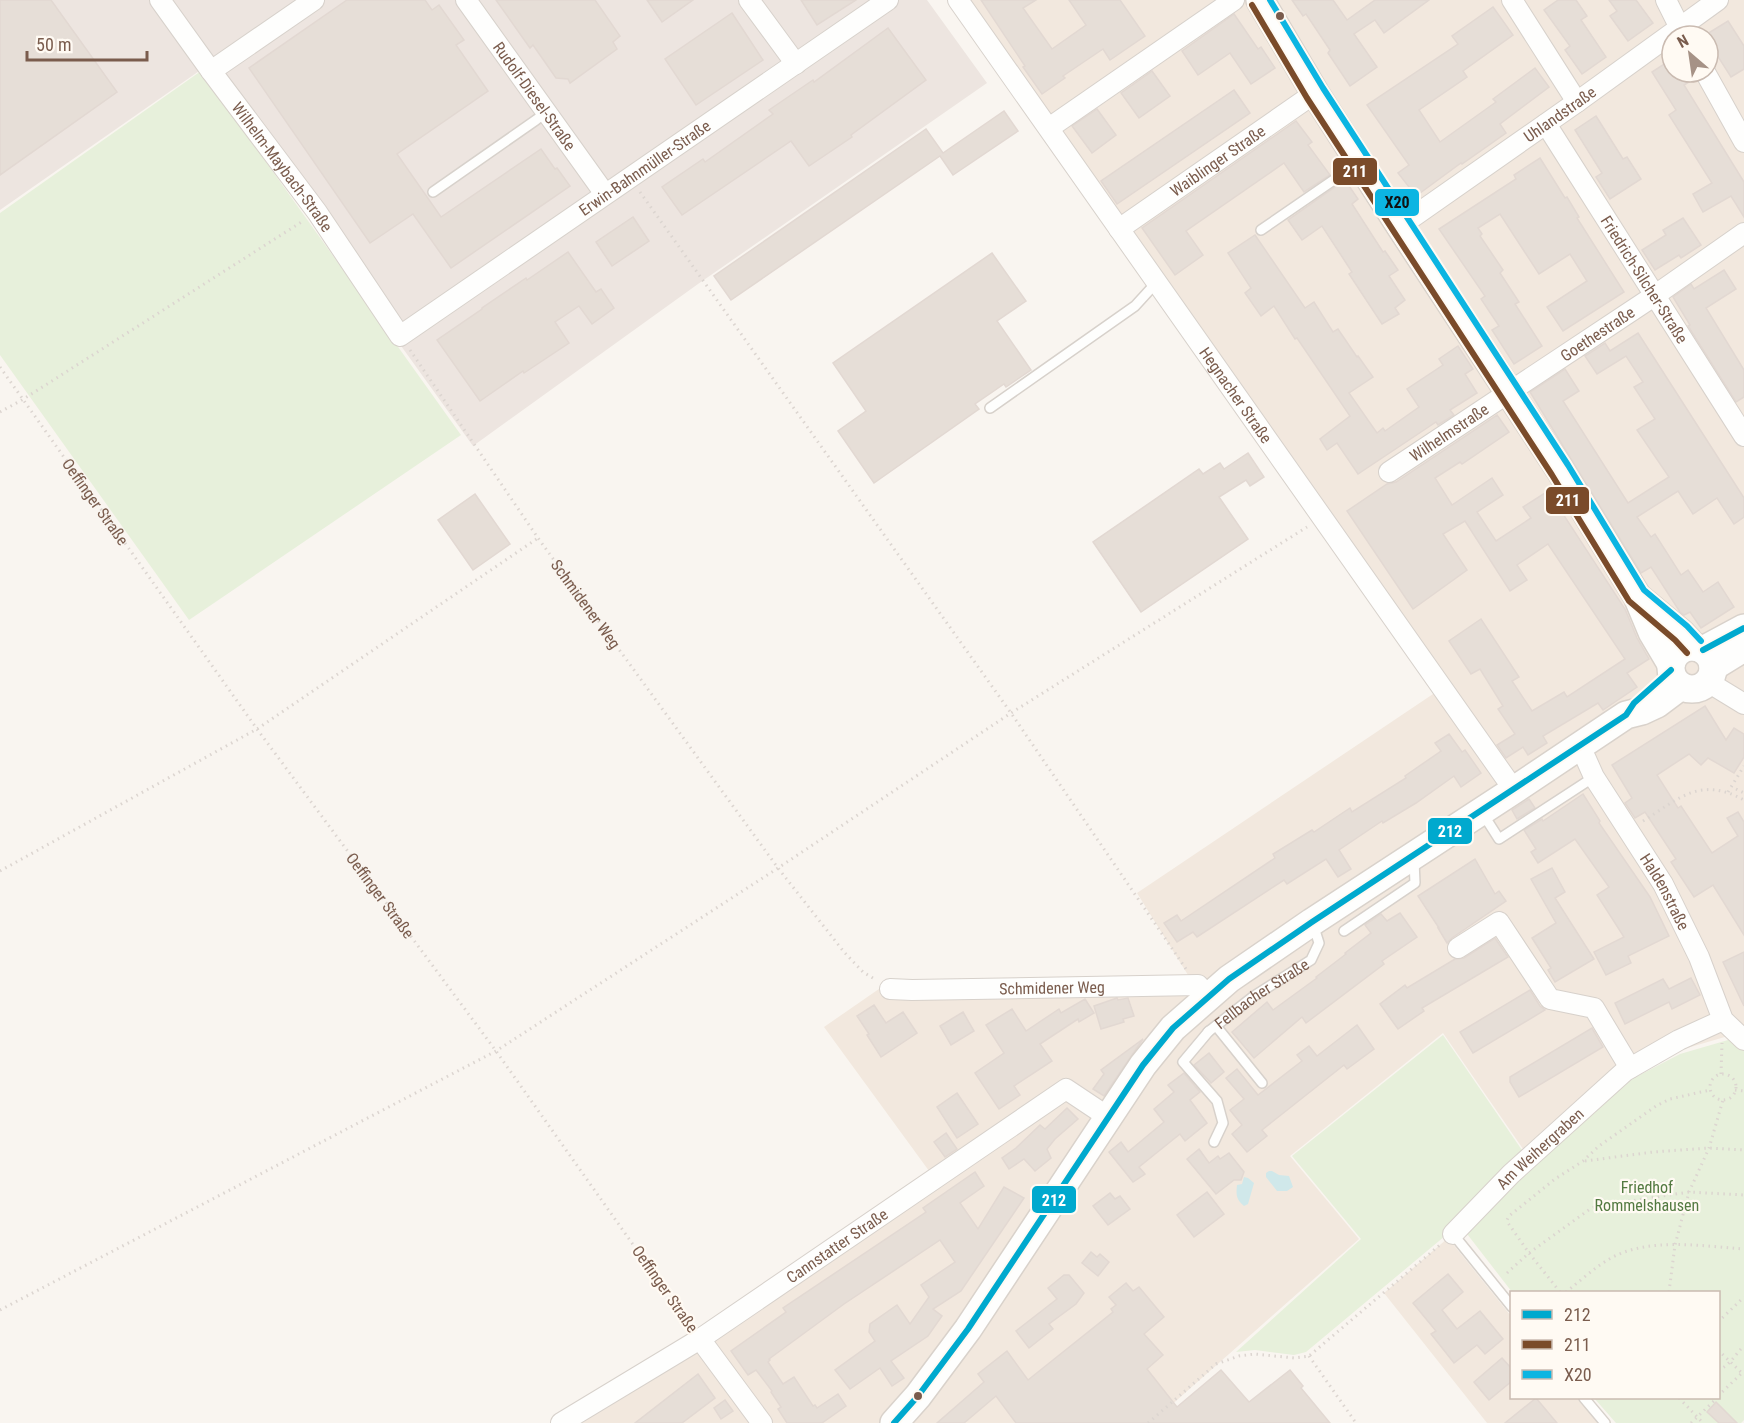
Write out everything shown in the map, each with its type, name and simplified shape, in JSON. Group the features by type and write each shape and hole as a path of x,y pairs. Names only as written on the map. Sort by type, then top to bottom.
{"main road":[{"path":"1260,0 1359,162 1560,470 1637,596 1652,632 1674,673 1689,689 1700,688 1705,661 1744,628"},
{"path":"1637,596 1681,633 1705,661"},
{"name":"Fellbacher Straße","path":"894,1423 918,1396 968,1329 1143,1065 1203,991 1229,979 1626,715 1634,703 1674,673 1679,651 1685,648 1705,661"},
{"path":"1705,661 1744,648"}],"street":[{"name":"Wilhelm-Maybach-Straße","path":"160,0 317,212 400,336"},
{"path":"211,71 314,0"},
{"name":"Rudolf-Diesel-Straße","path":"466,0 604,194"},
{"path":"749,0 796,64"},
{"name":"Erwin-Bahnmüller-Straße","path":"400,336 888,0"},
{"name":"Hegnacher Straße","path":"958,0 1514,790"},
{"path":"1049,128 1234,0"},
{"path":"1512,0 1577,102"},
{"path":"1666,0 1678,24"},
{"name":"Uhlandstraße","path":"1691,24 1718,0"},
{"name":"Uhlandstraße","path":"1400,226 1660,47"},
{"path":"1711,84 1744,142"},
{"name":"Waiblinger Straße","path":"1119,229 1316,93"},
{"name":"Friedrich-Silcher-Straße","path":"1546,124 1744,436"},
{"name":"Goethestraße","path":"1509,391 1654,296 1744,233"},
{"name":"Wilhelmstraße","path":"1389,472 1509,391"},
{"path":"1705,661 1744,704"},
{"name":"Haldenstraße","path":"1578,746 1594,777 1668,894 1699,957 1723,1020 1744,1040"},
{"path":"1458,948 1499,922 1550,999 1594,1008 1630,1068"},
{"name":"Schmidener Weg","path":"890,989 1203,991"},
{"name":"Am Weihergraben","path":"1450,1236 1511,1174 1625,1071 1679,1040 1723,1020"},
{"name":"Cannstatter Straße","path":"561,1423 700,1339 1066,1089 1108,1117"},
{"name":"Oeffinger Straße","path":"700,1339 762,1423"}],"lane":[{"path":"433,192 546,111"},
{"path":"1261,230 1359,162"},
{"path":"990,408 1135,306 1156,283"},
{"path":"1481,812 1499,839 1594,777"},
{"path":"1344,931 1415,883 1414,856"},
{"name":"Fellbacher Straße","path":"1214,1142 1223,1123 1217,1101 1183,1062 1211,1030 1254,996 1311,960 1320,943 1312,922"},
{"path":"1211,1030 1262,1083"},
{"path":"1450,1236 1510,1305"},
{"path":"1585,1399 1605,1423"}],"path":[{"path":"630,177 1011,713 1203,991"},
{"path":"0,412 317,212"},
{"name":"Schmidener Weg","path":"400,336 538,538 778,868 862,972 890,989"},
{"name":"Oeffinger Straße","path":"0,367 257,729 496,1051 700,1339"},
{"path":"0,1310 496,1051 1011,713 1322,518"},
{"path":"0,871 257,729 538,538"},
{"path":"1728,792 1744,766"},
{"path":"1628,830 1683,796 1700,789 1728,792 1744,800"},
{"path":"1736,789 1744,793"},
{"path":"1720,1074 1723,1020"},
{"path":"1720,1074 1732,1078 1736,1085 1731,1097 1723,1100 1715,1097 1710,1090 1711,1081 1720,1074"},
{"path":"1558,1291 1508,1223 1509,1216 1555,1179 1583,1161 1599,1146 1656,1106 1670,1099 1710,1090"},
{"path":"1735,1090 1744,1091"},
{"path":"1669,1291 1675,1245 1689,1192 1709,1148 1723,1100"},
{"path":"1583,1161 1709,1148 1744,1150"},
{"path":"1507,1273 1529,1253 1597,1206 1689,1192 1744,1195"},
{"path":"1148,1423 1216,1365 1239,1356 1256,1354 1294,1358 1309,1356 1450,1236"},
{"path":"1569,1291 1609,1259 1625,1252 1651,1246 1675,1245 1744,1250"},
{"path":"1720,1321 1744,1297"},
{"path":"1720,1369 1731,1362 1744,1346"},
{"path":"1720,1351 1743,1373 1720,1395"},
{"path":"1309,1356 1356,1423"},
{"path":"1680,1399 1703,1423"},
{"path":"1691,1423 1716,1399"}],"shaded area":[{"path":"0,0 927,0 987,83 698,284 473,446 202,69 0,210"},
{"path":"955,0 1744,0 1744,1045 1735,1034 1677,1051 1629,1077 1532,1162 1443,1033 1290,1156 1359,1239 1151,1423 560,1423 932,1175 824,1027 889,982 1193,983 1137,893 1439,690"},
{"path":"1448,1238 1510,1315 1510,1399 1579,1399 1598,1423 1487,1423 1384,1293"}],"green space":[{"path":"201,71 461,435 189,620 0,355 0,213"},
{"path":"1443,1035 1526,1156 1451,1231 1306,1352 1294,1355 1255,1350 1236,1352 1361,1239 1292,1156"},
{"name":"Friedhof Rommelshausen","path":"1735,1038 1744,1050 1744,1420 1741,1423 1616,1423 1595,1399 1720,1399 1720,1291 1511,1291 1464,1230 1533,1165 1632,1079 1680,1054"}],"water":[{"path":"1269,1171 1289,1176 1293,1187 1287,1191 1277,1191 1266,1177"},
{"path":"1244,1177 1254,1183 1248,1204 1244,1206 1238,1199 1237,1185 1242,1184"}],"building":[{"path":"0,0 51,0 117,92 0,175"},
{"path":"347,0 425,0 432,10 439,5 464,40 456,45 488,91 397,154 441,217 541,149 570,186 451,268 413,214 370,243 249,68"},
{"path":"496,0 595,0 620,36 613,42 617,49 570,83 568,79 556,78 533,45 530,48"},
{"path":"647,0 693,0 662,22"},
{"path":"801,0 856,0 817,25"},
{"path":"981,0 1036,0 1023,8 1052,49 1086,25 1069,0 1120,0 1145,36 1110,60 1103,49 1063,76 1065,78 1042,94"},
{"path":"1292,0 1333,0 1347,20 1375,0 1429,0 1384,33 1375,20 1354,34 1377,67 1350,86 1306,14 1303,16"},
{"path":"1558,0 1576,0 1587,16 1581,20 1606,57 1582,74 1565,50 1570,46 1544,10"},
{"path":"1609,0 1636,0 1653,23 1628,41 1610,16 1617,11"},
{"path":"1493,7 1513,35 1463,71 1467,77 1419,110 1440,142 1496,102 1493,99 1535,68 1549,87 1500,124 1506,133 1416,196 1398,173 1409,165 1367,105 1458,44 1452,36"},
{"path":"732,13 763,60 696,105 665,59"},
{"path":"1234,14 1258,49 1261,47 1275,68 1251,84 1230,53 1198,75 1182,51"},
{"path":"1728,21 1744,46 1744,69 1731,77 1720,60 1720,26"},
{"path":"888,28 926,80 851,135 852,137 809,166 791,141 682,215 662,187 703,159 705,162 773,114 769,110 813,80 814,82"},
{"path":"1660,67 1660,84 1686,84 1684,85 1744,182 1744,217 1731,196 1703,212 1693,194 1712,183 1669,115 1676,110 1652,72"},
{"path":"1152,71 1170,96 1139,118 1121,93"},
{"path":"1234,90 1250,113 1117,204 1101,181"},
{"path":"1097,109 1116,135 1092,153 1072,126"},
{"path":"1004,111 1018,131 953,175 940,156 731,300 714,276 926,129 943,153"},
{"path":"1596,116 1623,159 1627,157 1641,179 1610,199 1596,177 1602,173 1575,130"},
{"path":"1296,121 1312,142 1308,145 1330,175 1304,192 1284,163 1186,231 1203,255 1175,275 1142,228"},
{"path":"1540,158 1565,198 1567,197 1579,217 1577,218 1624,292 1563,331 1547,307 1587,281 1570,254 1539,274 1500,214 1478,228 1482,234 1480,236 1503,270 1500,273 1519,302 1515,304 1542,346 1514,364 1492,330 1499,326 1481,299 1485,296 1439,229 1516,179 1514,175"},
{"path":"1345,180 1358,199 1352,204 1383,252 1385,251 1398,270 1389,276 1405,300 1395,308 1399,314 1382,324 1349,274 1352,272 1322,226 1302,240 1288,220"},
{"path":"633,217 649,241 612,266 596,242"},
{"path":"1683,218 1701,245 1681,258 1679,255 1655,270 1642,250 1666,235 1663,230"},
{"path":"1255,235 1305,308 1314,302 1333,332 1338,329 1373,377 1349,393 1377,433 1383,428 1385,431 1419,407 1407,389 1443,365 1439,359 1458,346 1473,369 1465,374 1477,393 1450,410 1454,415 1438,425 1436,422 1358,474 1337,443 1327,450 1320,439 1350,416 1274,306 1261,316 1245,293 1251,288 1228,253"},
{"path":"568,252 596,292 601,289 614,308 592,324 579,306 555,322 569,343 480,401 437,340 526,278 527,280"},
{"path":"992,253 1026,301 997,321 1031,370 1006,387 1004,384 975,404 979,409 874,483 838,431 866,411 833,363"},
{"path":"1724,270 1736,289 1706,308 1744,370 1744,397 1736,402 1688,326 1690,325 1673,297 1691,284 1694,289"},
{"path":"1638,333 1744,498 1744,517 1734,524 1717,498 1693,514 1678,491 1637,517 1651,537 1655,534 1681,575 1688,570 1703,592 1718,582 1734,607 1701,628 1690,612 1684,615 1680,612 1651,567 1641,573 1530,392 1565,369 1579,391 1563,401 1628,503 1669,477 1637,430 1655,419 1634,387 1643,382 1626,356 1597,374 1585,356 1605,343 1610,351"},
{"path":"1497,415 1509,432 1462,464 1460,462 1435,478 1452,505 1492,478 1503,495 1477,512 1496,541 1531,518 1523,507 1548,491 1625,609 1649,659 1627,673 1637,687 1603,710 1598,703 1543,736 1547,743 1528,755 1523,747 1506,758 1497,745 1515,734 1498,709 1503,706 1480,669 1471,674 1449,641 1481,619 1519,677 1512,681 1532,711 1564,692 1567,697 1625,659 1548,544 1517,565 1527,580 1510,591 1465,521 1443,534 1467,570 1413,609 1347,511 1387,484 1396,482"},
{"path":"1248,453 1264,477 1250,486 1246,480 1219,497 1248,539 1141,612 1093,542 1199,469 1203,474 1220,463 1224,469"},
{"path":"475,494 510,544 473,570 438,520"},
{"path":"1705,706 1726,740 1734,728 1744,734 1744,757 1734,773 1708,758 1701,765 1689,754 1657,775 1678,808 1681,806 1712,853 1738,836 1727,818 1738,812 1744,822 1744,935 1713,885 1694,897 1671,862 1676,859 1645,812 1635,818 1625,803 1632,798 1612,765"},
{"path":"1449,734 1462,752 1465,750 1481,773 1461,787 1454,776 1416,803 1383,823 1382,821 1339,850 1351,869 1338,877 1326,859 1287,884 1284,880 1197,937 1193,932 1177,942 1164,923 1177,915 1181,921 1275,858 1273,854 1312,830 1314,832 1350,808 1352,812 1406,778 1405,776 1441,751 1435,743"},
{"path":"1583,794 1600,821 1599,823 1650,897 1669,936 1628,956 1631,963 1606,975 1594,952 1624,937 1597,895 1609,887 1575,839 1538,863 1531,852 1536,849 1524,830 1542,819 1543,821"},
{"path":"1529,799 1535,808 1517,819 1512,810"},
{"path":"1475,859 1495,894 1499,891 1506,901 1447,943 1418,896"},
{"path":"1552,868 1565,892 1555,898 1594,959 1555,982 1548,970 1551,968 1532,938 1556,923 1531,879"},
{"path":"1400,913 1417,937 1382,961 1384,964 1306,1023 1302,1017 1254,1058 1232,1032 1267,1002 1273,1010 1317,978 1371,933 1365,925 1381,914 1387,921"},
{"path":"1495,938 1508,957 1422,1008 1424,1011 1398,1029 1380,1004 1405,985 1407,988 1455,959 1464,958"},
{"path":"1744,952 1744,1006 1723,962"},
{"path":"1691,978 1700,995 1672,1009 1669,1002 1625,1024 1615,1003 1663,979 1669,989"},
{"path":"1530,990 1545,1010 1473,1053 1460,1032"},
{"path":"1117,998 1118,1000 1128,998 1134,1016 1123,1019 1124,1022 1101,1029 1094,1006"},
{"path":"1085,999 1094,1013 1079,1022 1078,1019 1040,1044 1052,1061 1014,1086 1020,1095 999,1109 975,1073 1004,1053 986,1025 1012,1009 1026,1031 1059,1009 1061,1013"},
{"path":"874,1005 886,1023 903,1012 917,1033 881,1057 857,1016"},
{"path":"963,1012 974,1031 951,1045 940,1026"},
{"path":"1357,1025 1374,1049 1347,1069 1344,1065 1262,1130 1267,1136 1247,1152 1232,1134 1242,1125 1230,1110 1244,1099 1226,1078 1237,1069 1258,1095 1302,1061 1297,1055 1309,1046 1317,1056"},
{"path":"1592,1028 1603,1047 1519,1097 1510,1082 1510,1077"},
{"path":"1143,1039 1104,1096 1093,1089 1104,1074 1101,1070"},
{"path":"1209,1053 1224,1072 1211,1083 1194,1065"},
{"path":"1184,1073 1200,1092 1190,1100 1207,1123 1185,1141 1180,1134 1139,1167 1145,1174 1133,1182 1109,1152 1121,1142 1128,1152 1164,1122 1154,1109 1174,1092 1168,1085"},
{"path":"957,1093 978,1124 957,1138 937,1107"},
{"path":"1067,1108 1078,1119 1047,1149 1051,1158 1035,1171 1024,1159 1009,1169 1002,1158 1040,1125 1045,1129"},
{"path":"946,1133 957,1149 945,1157 934,1142"},
{"path":"1199,1149 1209,1163 1218,1156 1220,1159 1229,1153 1244,1172 1241,1180 1234,1180 1216,1194 1187,1159"},
{"path":"975,1172 984,1186 960,1203 978,1229 1004,1187 1024,1198 961,1291 933,1309 942,1316 928,1336 891,1361 904,1378 892,1386 880,1368 850,1389 835,1370 875,1341 869,1332 870,1324 897,1305 910,1324 929,1297 921,1285 955,1262 940,1240 844,1304 769,1359 768,1362 783,1384 794,1377 813,1406 817,1408 838,1394 846,1406 822,1423 787,1423 778,1409 781,1407 772,1391 756,1370 748,1375 731,1351 786,1312 783,1308 926,1212 923,1208"},
{"path":"1207,1192 1224,1214 1194,1237 1177,1215"},
{"path":"1110,1193 1115,1199 1120,1196 1130,1209 1108,1225 1093,1206"},
{"path":"1091,1252 1097,1257 1100,1254 1109,1262 1098,1276 1082,1263"},
{"path":"1448,1274 1463,1292 1442,1310 1457,1329 1480,1311 1503,1339 1485,1354 1477,1345 1454,1363 1431,1334 1436,1331 1413,1303"},
{"path":"1064,1275 1069,1275 1084,1293 1076,1304 1049,1324 1053,1329 1029,1348 1016,1331 1057,1299 1048,1288"},
{"path":"1126,1283 1133,1291 1139,1287 1164,1317 1144,1334 1163,1355 1147,1369 1177,1407 1221,1370 1249,1402 1290,1370 1303,1386 1301,1388 1330,1423 1016,1423 996,1396 964,1423 937,1423 984,1382 978,1374 1007,1351 1028,1380 1113,1312 1111,1309 1116,1305 1109,1297"},
{"path":"1502,1358 1510,1367 1510,1383 1489,1400 1474,1382"},
{"path":"698,1374 715,1398 682,1423 635,1423"},
{"path":"1537,1399 1557,1423 1505,1423"},
{"path":"725,1400 733,1411 721,1419 714,1408"},
{"path":"1716,1402 1737,1423 1719,1423 1707,1412"}],"transit line":[{"name":"X20","path":"1270,0 1323,88 1568,465 1644,590 1687,626 1701,641"},
{"name":"211","path":"1252,5 1307,98 1552,475 1629,601 1687,653"},
{"name":"212","path":"1703,650 1744,628"},
{"name":"212","path":"894,1423 918,1396 968,1329 1143,1065 1173,1028 1229,979 1626,715 1634,703 1671,670"}]}
